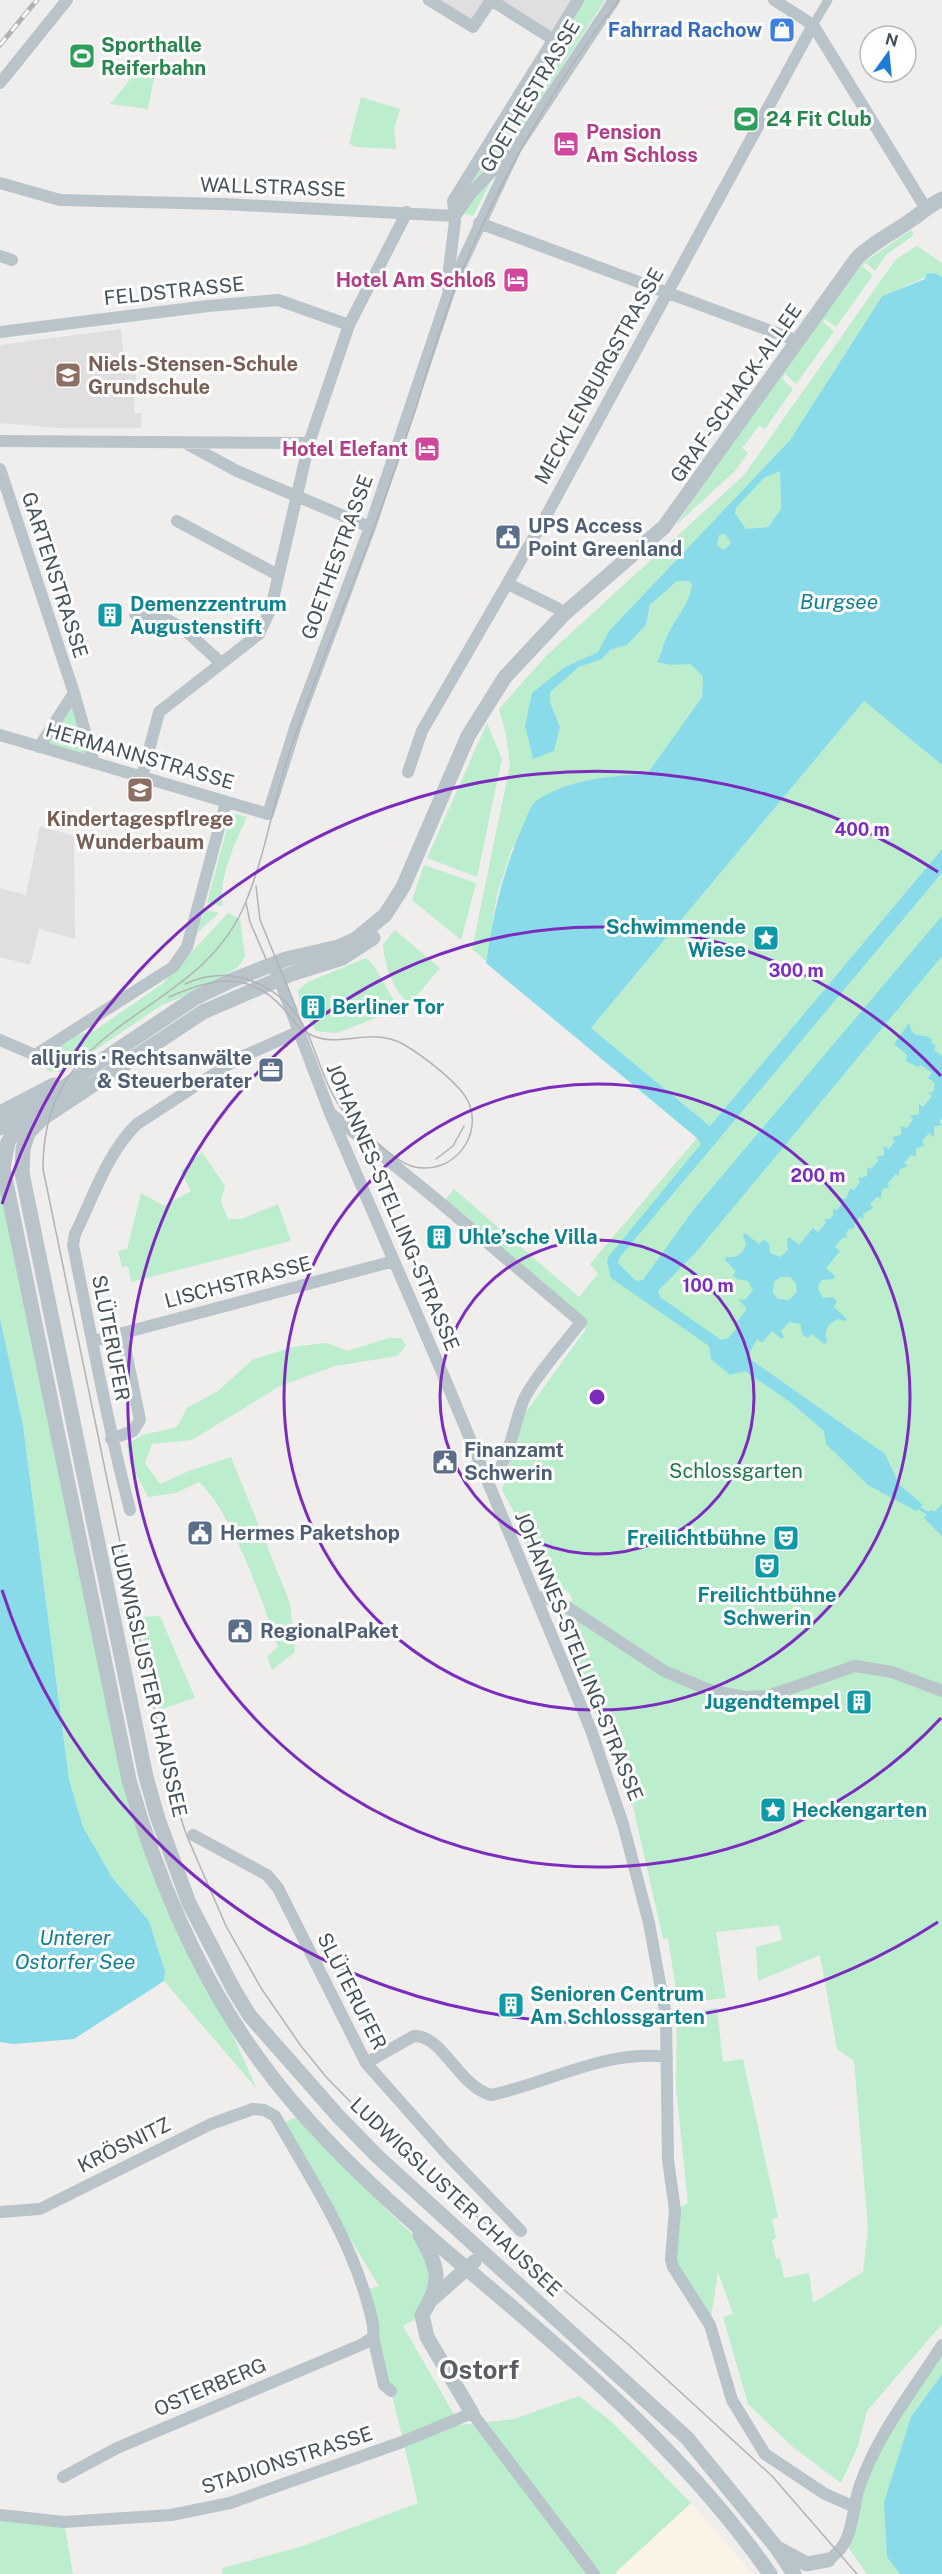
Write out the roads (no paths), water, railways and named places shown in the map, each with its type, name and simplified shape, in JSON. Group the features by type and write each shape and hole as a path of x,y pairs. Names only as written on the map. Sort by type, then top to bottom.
{"street":[{"path":"0,83 67,0"},
{"path":"429,0 473,27 491,0 554,40"},
{"name":"GOETHESTRASSE","path":"442,314 455,216 453,201 459,186 578,0"},
{"name":"GOETHESTRASSE","path":"268,814 303,707 370,527 451,286 516,148 614,0"},
{"path":"774,0 813,25 925,207"},
{"name":"MECKLENBURGSTRASSE","path":"408,772 422,731 508,584 828,0"},
{"path":"455,216 472,192 516,148"},
{"name":"WALLSTRASSE","path":"0,183 60,200 407,212 455,216"},
{"name":"GRAF-SCHACK-ALLEE","path":"2,1132 32,1121 203,1012 279,979 342,958 367,943 397,908 454,768 481,713 505,677 564,614 664,527 857,258 869,246 914,218 925,207 942,199"},
{"path":"142,777 159,712 259,634 271,608 309,443 349,325 407,212"},
{"path":"479,223 798,341"},
{"name":"FELDSTRASSE","path":"0,332 208,306 278,300 349,325"},
{"path":"0,441 309,443"},
{"path":"184,442 295,497 370,527"},
{"name":"GARTENSTRASSE","path":"0,469 74,693 94,763"},
{"path":"177,521 278,574"},
{"path":"508,584 557,608 564,614"},
{"path":"135,614 160,616 183,628 221,663"},
{"path":"39,747 74,693"},
{"name":"HERMANNSTRASSE","path":"0,735 268,814"},
{"path":"0,1040 35,1055 173,967 187,947 226,802"},
{"name":"GRAF-SCHACK-ALLEE","path":"0,1113 92,1067 195,998 273,964 338,947 372,928 394,903 413,866"},
{"name":"JOHANNES-STELLING-STRASSE","path":"273,964 330,1113 488,1481 598,1749 623,1824 653,1943 666,2016 668,2160 675,2210 670,2259 673,2267 710,2325 732,2400 765,2454 825,2494 855,2507"},
{"name":"SLÜTERUFER","path":"130,1510 111,1439 73,1245 75,1234 124,1136 137,1124 220,1069 300,1031"},
{"name":"GRAF-SCHACK-ALLEE","path":"32,1121 92,1067"},
{"name":"GRAF-SCHACK-ALLEE","path":"1,1167 2,1132 46,1090"},
{"name":"LUDWIGSLUSTER CHAUSSEE","path":"46,1090 32,1121 22,1173 141,1756 158,1819 189,1903 218,1961 250,2016 339,2117 481,2254 599,2356 687,2438 776,2547 794,2574"},
{"path":"330,1113 436,1198 581,1322 525,1397 502,1462 493,1478 488,1481"},
{"path":"2,1132 22,1173"},
{"name":"LUDWIGSLUSTER CHAUSSEE","path":"1,1167 118,1735 142,1825 169,1898 203,1970 262,2063 321,2134 410,2220 597,2382 669,2450 699,2482 770,2574"},
{"name":"LISCHSTRASSE","path":"93,1341 394,1261"},
{"name":"SLÜTERUFER","path":"111,1439 134,1431 140,1420 122,1333"},
{"path":"536,1598 544,1597 567,1606 664,1671 709,1690 744,1697 768,1696 855,1666 892,1672 942,1692"},
{"name":"SLÜTERUFER","path":"193,1835 267,1875 278,1888 366,2063 444,2151 521,2231"},
{"path":"366,2063 414,2036 423,2036 431,2040 468,2083 478,2091 490,2095 605,2060 632,2056 667,2057"},
{"name":"KRÖSNITZ","path":"0,2212 39,2209 211,2124 253,2109 264,2110 275,2116 352,2254 373,2323 373,2337"},
{"path":"410,2220 435,2262 437,2283 422,2315 427,2337 472,2413 594,2574"},
{"path":"431,2300 467,2270 481,2254"},
{"path":"373,2337 384,2385 391,2391"},
{"name":"OSTERBERG","path":"63,2477 117,2448 363,2344 373,2337"},
{"path":"776,2547 807,2564 826,2567 846,2544 859,2486 883,2432 942,2345"},
{"name":"STADIONSTRASSE","path":"0,2515 63,2522 171,2515 230,2503 402,2442 472,2413"}],"water":[{"name":"Burgsee","path":"935,273 942,277 942,765 864,701 591,1028 710,1126 942,849 942,873 620,1257 618,1263 636,1281 643,1280 694,1209 942,916 942,956 698,1250 658,1291 660,1297 721,1340 728,1338 740,1325 737,1321 747,1309 738,1299 745,1300 753,1290 748,1281 737,1279 733,1275 736,1271 725,1260 726,1257 734,1257 742,1253 746,1243 743,1236 745,1233 759,1244 763,1240 769,1243 770,1253 780,1257 788,1250 787,1239 789,1237 799,1245 813,1228 818,1232 826,1223 824,1219 830,1219 833,1209 837,1210 844,1202 841,1199 846,1199 850,1188 854,1190 860,1182 858,1178 867,1176 867,1167 871,1169 879,1160 876,1157 884,1155 884,1146 889,1149 895,1141 892,1137 901,1135 901,1126 907,1128 913,1119 909,1116 919,1114 919,1104 923,1107 932,1096 928,1093 933,1092 935,1083 928,1078 932,1073 921,1065 918,1067 906,1061 907,1055 894,1044 909,1023 916,1035 926,1036 933,1040 931,1042 936,1046 934,1050 942,1056 942,1118 939,1122 942,1125 934,1127 934,1137 929,1133 922,1141 925,1146 916,1148 916,1157 911,1155 904,1163 908,1166 900,1169 898,1177 896,1174 887,1184 890,1187 882,1189 881,1198 877,1197 870,1204 873,1208 863,1214 864,1219 860,1217 854,1224 855,1228 849,1229 846,1233 847,1238 843,1237 835,1247 840,1251 826,1268 835,1276 834,1279 822,1280 819,1284 818,1289 823,1298 833,1297 837,1302 834,1307 847,1319 845,1321 838,1319 829,1325 826,1331 827,1342 824,1344 812,1334 808,1338 803,1335 800,1324 789,1322 781,1331 784,1337 782,1339 772,1331 762,1343 757,1339 747,1357 885,1454 899,1484 923,1505 916,1511 868,1485 826,1444 824,1431 790,1402 745,1371 730,1375 711,1359 709,1346 611,1278 607,1261 609,1256 701,1144 697,1138 486,963 505,873 534,803 576,783 647,774 702,697 703,676 690,664 670,665 657,662 670,629 688,598 692,584 689,581 677,581 650,605 646,625 627,645 610,650 602,659 579,667 550,692 550,702 560,727 554,751 533,759 525,726 532,693 565,667 598,652 609,631 790,440 882,296 925,279 926,274","holes":["780,471 781,509 768,527 746,529 735,513 736,508 764,478","725,534 731,543 724,550 717,545 719,535","781,1277 790,1277 796,1283 797,1292 789,1300 778,1299 773,1293 774,1282"]},
{"name":"Unterer Ostorfer See","path":"0,1318 23,1425 69,1779 83,1827 112,1877 149,1921 165,1971 164,1981 74,2039 14,2044 0,2042"},
{"path":"942,1504 942,1536 924,1518 930,1510 935,1511"},
{"path":"942,2374 942,2574 900,2574 887,2557 884,2502 911,2417"}],"waterway":[{"path":"919,1508 929,1514"}],"tram line":[{"path":"619,0 572,65 530,134 492,205 459,278 391,480 296,733 252,887 245,904 222,943 193,973 125,1022 94,1048 67,1079 49,1118 43,1169 170,1784 186,1834 226,1926 261,1988 301,2046 327,2078 395,2147 628,2344 772,2476 857,2574"},
{"path":"256,886 260,920 297,1010"},
{"path":"246,903 250,922 266,959"},
{"path":"169,997 214,982 242,982 269,995 298,1026 306,1032 311,1035 334,1040 379,1037 403,1044 439,1070 457,1086 468,1101 472,1114 472,1127 462,1150 453,1159 429,1168 415,1167 404,1162 388,1152 345,1113 331,1091 308,1034 298,1017 272,991 239,977 203,978 185,984"},
{"path":"436,1159 453,1146 464,1126"}],"railway":[{"path":"0,45 37,0"}],"place":[{"name":"Fahrrad Rachow","path":"782,30"},
{"name":"Sporthalle Reiferbahn","path":"82,56"},
{"name":"24 Fit Club","path":"746,119"},
{"name":"Pension Am Schloss","path":"566,144"},
{"name":"Hotel Am Schloß","path":"516,280"},
{"name":"Niels-Stensen-Schule Grundschule","path":"68,375"},
{"name":"Hotel Elefant","path":"427,449"},
{"name":"UPS Access Point Greenland","path":"508,537"},
{"name":"Demenzzentrum Augustenstift","path":"110,615"},
{"name":"Kindertagespflrege Wunderbaum","path":"140,790"},
{"name":"Schwimmende Wiese","path":"766,938"},
{"name":"Berliner Tor","path":"313,1007"},
{"name":"alljuris · Rechtsanwälte & Steuerberater","path":"271,1070"},
{"name":"Uhle’sche Villa","path":"439,1237"},
{"name":"Finanzamt Schwerin","path":"445,1462"},
{"name":"Hermes Paketshop","path":"200,1533"},
{"name":"Freilichtbühne","path":"786,1538"},
{"name":"Freilichtbühne Schwerin","path":"767,1566"},
{"name":"RegionalPaket","path":"240,1631"},
{"name":"Jugendtempel","path":"859,1702"},
{"name":"Heckengarten","path":"773,1810"},
{"name":"Senioren Centrum Am Schlossgarten","path":"511,2005"}],"district":[{"name":"Ostorf","path":"479,2369"}],"park label":[{"name":"Schlossgarten","path":"736,1471"}]}
